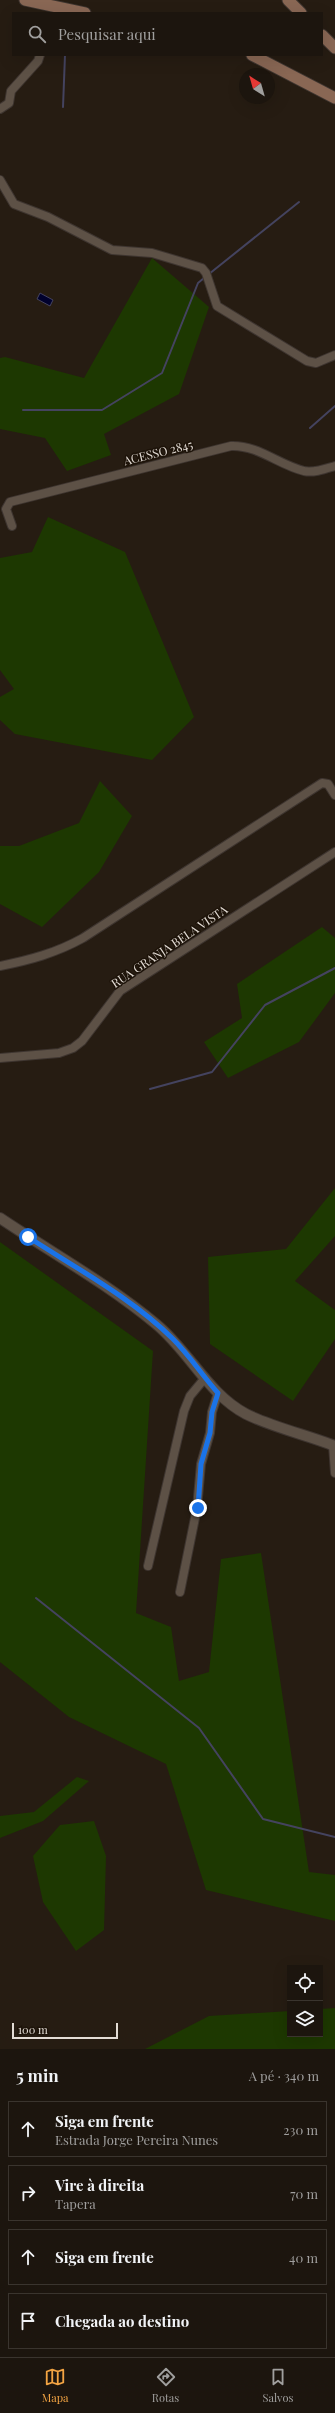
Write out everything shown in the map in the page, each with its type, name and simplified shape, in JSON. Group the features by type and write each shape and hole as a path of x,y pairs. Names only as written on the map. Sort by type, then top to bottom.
{"main road":[{"path":"20,0 25,0 60,10 77,12"},
{"path":"288,0 300,12"},
{"path":"323,36 335,48"},
{"path":"254,56 335,98"}],"street":[{"path":"0,108 8,103 11,91 38,61 40,56"},
{"path":"0,180 14,204 48,217 112,250 152,253 202,268 209,280 213,298 224,312 307,361 316,363 335,355"},
{"name":"ACESSO 2845","path":"12,526 6,510 10,502 231,446 241,446 252,449 305,471 314,471 335,466"},
{"path":"0,966 34,959 59,951 83,938 322,783 328,784 335,795"},
{"name":"RUA GRANJA BELA VISTA","path":"0,1058 41,1055 73,1048 82,1041 120,991 335,852"},
{"path":"0,1218 107,1288 155,1323 173,1339 218,1393 246,1414 334,1445 335,1473"},
{"path":"148,1566 184,1411 190,1396 205,1378"},
{"path":"180,1592 198,1508 201,1464 210,1433 212,1412 218,1393"}],"green space":[{"path":"152,258 209,307 179,394 104,434 111,455 67,471 45,438 0,429 0,358 5,357 84,378"},
{"path":"48,517 125,552 194,717 152,760 15,734 0,720 0,697 14,689 0,670 0,558 32,552"},
{"path":"100,781 132,816 99,872 42,927 0,904 0,846 19,846 79,823"},
{"path":"322,927 335,938 335,993 299,1042 228,1078 204,1042 242,1018 237,984"},
{"path":"335,1188 335,1236 295,1281 335,1310 335,1339 293,1401 210,1344 208,1257 286,1249"},
{"path":"0,1242 153,1351 136,1613 171,1627 179,1681 209,1672 221,1559 261,1553 309,1872 335,1875 335,1921 206,1890 166,1764 69,1717 0,1662"},
{"path":"77,1777 89,1781 43,1821 0,1838 0,1816 34,1812"},
{"path":"94,1821 106,1856 104,1930 76,1951 43,1902 33,1856 60,1825"},
{"path":"335,2008 335,2049 145,2049 209,2016 287,2011 287,2037 323,2037 323,2009"}],"water":[{"path":"40,293 53,300 50,306 37,299"}],"waterway":[{"path":"63,107 65,56"},
{"path":"209,274 299,202"},
{"path":"23,410 102,410 162,373 198,283 204,278"},
{"path":"310,428 335,406"},
{"path":"150,1089 212,1072 265,1005 335,968"},
{"path":"36,1598 199,1728 263,1819 335,1837"}],"route":[{"path":"28,1237 107,1288 155,1323 173,1339 218,1393 212,1412 210,1433 201,1464 198,1508"}]}
